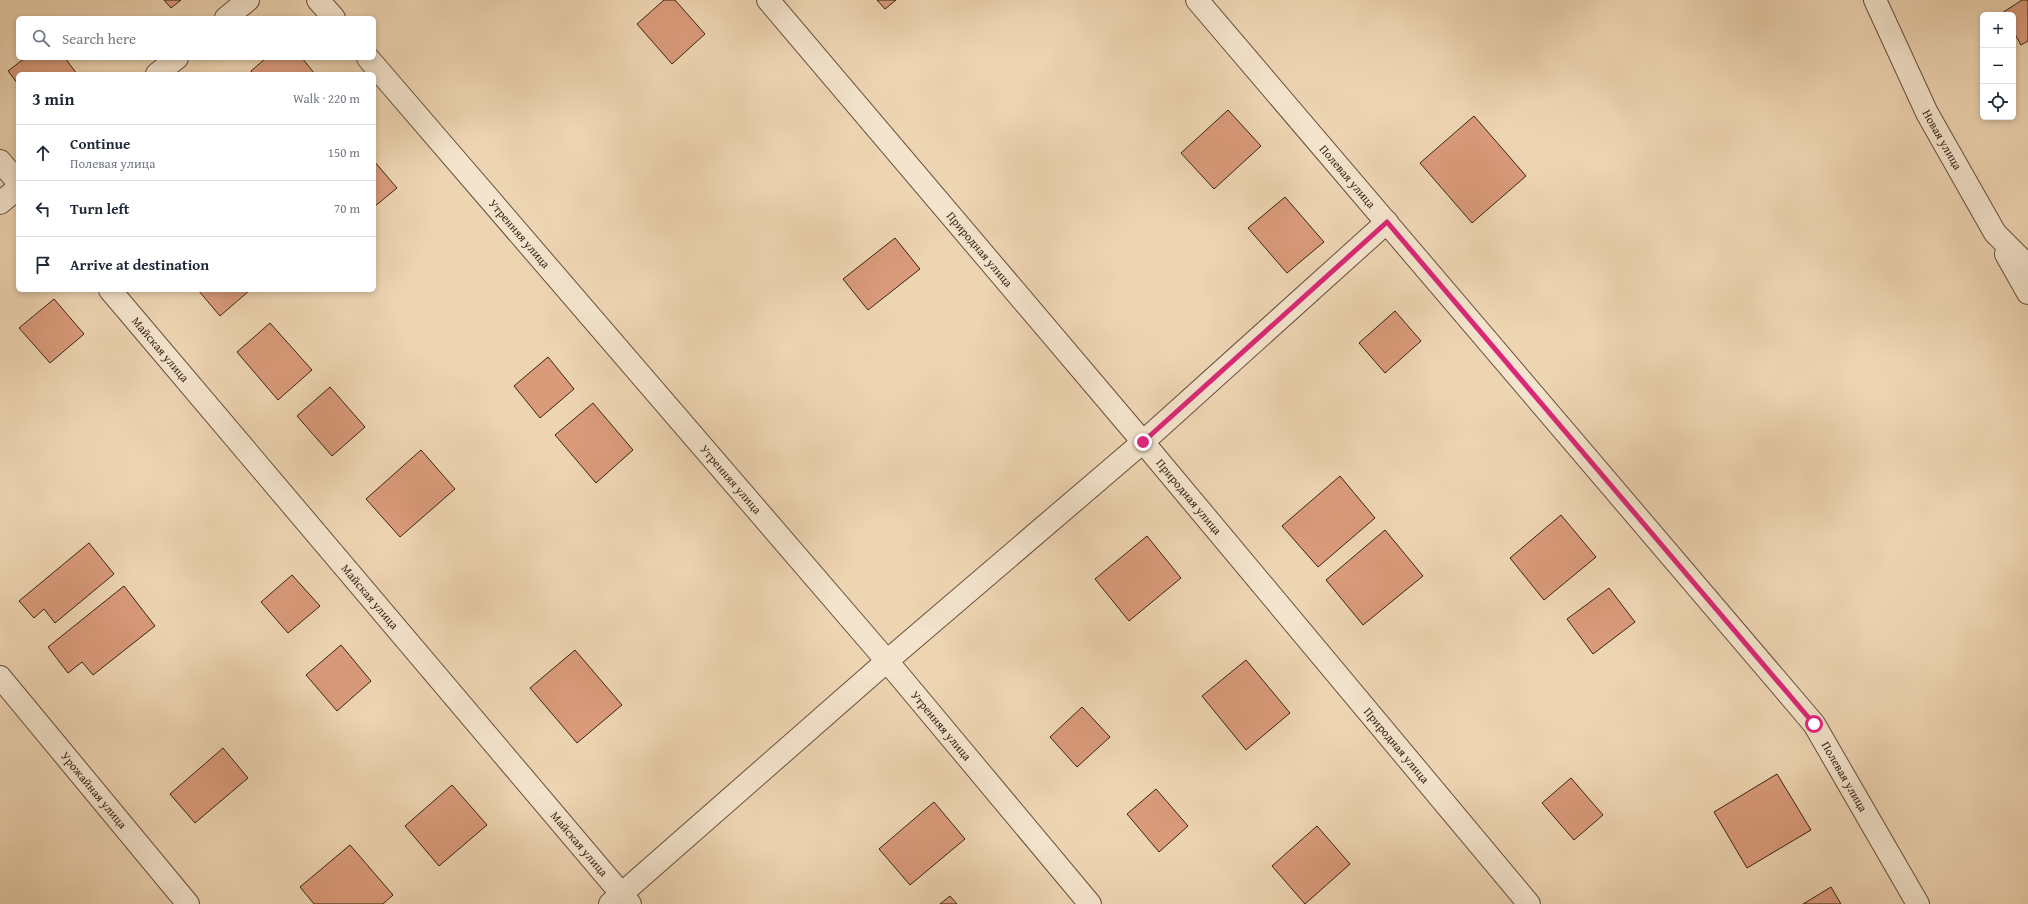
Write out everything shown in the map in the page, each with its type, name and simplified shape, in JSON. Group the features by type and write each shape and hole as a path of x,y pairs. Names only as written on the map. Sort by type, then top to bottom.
{"street":[{"path":"228,16 248,0"},
{"path":"318,0 332,16"},
{"name":"Природная улица","path":"768,0 1143,442 1529,904"},
{"name":"Полевая улица","path":"1197,0 1814,724 1918,904"},
{"name":"Новая улица","path":"1875,0 1927,113 1994,233 2028,266"},
{"path":"160,72 174,60"},
{"name":"Утренняя улица","path":"370,60 887,661 1090,904"},
{"path":"0,162 16,180"},
{"path":"0,203 16,190"},
{"path":"620,901 887,661 1143,442 1387,222"},
{"path":"1994,233 2028,293"},
{"name":"Майская улица","path":"112,292 620,901"},
{"name":"Урожайная улица","path":"0,677 188,904"}],"building":[{"path":"164,0 181,0 171,8"},
{"path":"664,0 675,0 705,34 672,64 637,24"},
{"path":"877,0 896,0 885,9"},
{"path":"2022,0 2028,0 2028,41 2021,45 2016,36 2016,12 2004,12"},
{"path":"22,60 66,60 76,72 16,72 16,81 8,71"},
{"path":"264,60 304,60 313,72 252,72"},
{"path":"1228,110 1261,146 1214,189 1181,153"},
{"path":"1474,116 1526,176 1472,223 1420,163"},
{"path":"376,163 397,188 376,205"},
{"path":"1285,197 1324,242 1287,273 1248,228"},
{"path":"895,238 920,269 868,310 843,279"},
{"path":"200,292 248,292 220,316"},
{"path":"54,299 84,334 50,363 19,328"},
{"path":"1395,311 1421,341 1385,373 1359,343"},
{"path":"270,323 312,370 278,400 237,352"},
{"path":"548,357 574,389 540,418 514,386"},
{"path":"330,387 365,427 332,456 297,416"},
{"path":"593,403 633,450 596,483 555,435"},
{"path":"421,450 455,489 400,537 366,499"},
{"path":"1340,476 1375,518 1318,567 1282,526"},
{"path":"1561,515 1596,557 1544,600 1510,558"},
{"path":"1385,530 1423,576 1363,625 1326,580"},
{"path":"1147,536 1181,578 1129,621 1095,579"},
{"path":"89,543 114,574 55,623 44,609 34,618 19,601"},
{"path":"292,575 320,606 288,633 261,602"},
{"path":"124,586 155,626 93,675 82,662 68,673 48,647"},
{"path":"1609,588 1635,622 1593,654 1567,619"},
{"path":"341,645 371,681 337,711 306,675"},
{"path":"575,650 622,705 577,743 530,688"},
{"path":"1246,660 1290,713 1246,750 1202,696"},
{"path":"1082,707 1110,737 1077,767 1050,737"},
{"path":"223,748 248,778 195,823 170,794"},
{"path":"1777,774 1811,830 1747,868 1714,812"},
{"path":"1571,778 1603,815 1574,840 1542,803"},
{"path":"452,785 487,825 439,866 405,826"},
{"path":"1156,789 1188,826 1159,852 1127,814"},
{"path":"934,802 965,839 910,885 879,849"},
{"path":"1317,826 1350,864 1305,904 1272,866"},
{"path":"350,845 393,895 383,904 314,904 300,887"},
{"path":"1831,887 1841,904 1803,904"},
{"path":"950,896 957,904 940,904"}],"route":[{"path":"1143,442 1387,222 1814,724"}]}
